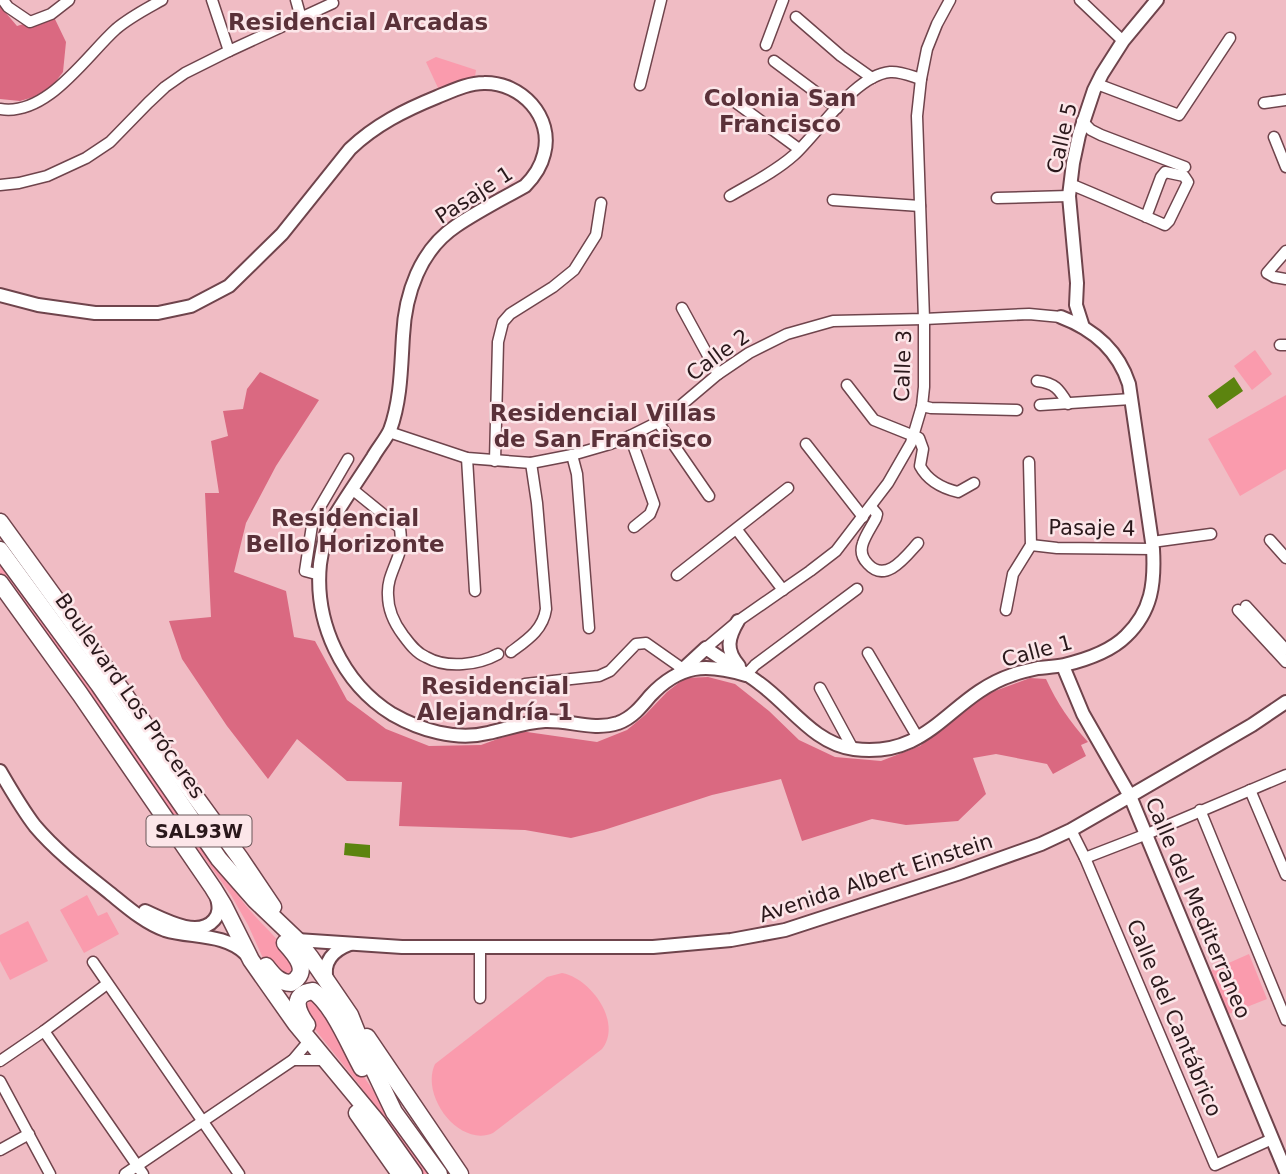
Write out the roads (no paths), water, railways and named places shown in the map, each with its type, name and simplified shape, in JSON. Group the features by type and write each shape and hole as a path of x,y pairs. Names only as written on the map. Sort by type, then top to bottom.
{"highway":[{"path":"0,522 297,940"},
{"name":"Boulevard Los Próceres","path":"0,550 126,724 219,859 255,900 297,940 328,982 350,1015 394,1112 439,1174"},
{"name":"Boulevard Los Próceres","path":"0,583 213,888 251,960 310,1043 378,1123 414,1174"},
{"path":"123,692 126,724"},
{"path":"168,823 231,899 263,962 275,977 288,984 294,982 301,973 296,956 242,897 219,859"},
{"path":"378,1123 353,1082 303,1020 297,1006 301,995 309,991 321,997 368,1078 394,1112"},
{"path":"350,1015 460,1174"},
{"path":"310,1043 400,1174"}],"street":[{"path":"3,0 8,7 30,22 51,14 69,0"},
{"path":"0,109 18,109 44,98 68,79 118,27 162,0"},
{"path":"212,0 229,51"},
{"path":"296,0 301,18"},
{"path":"640,85 661,0"},
{"path":"766,45 783,0"},
{"name":"Calle 3","path":"706,649 738,621 836,551 872,507 911,443 922,406 924,387 917,116 928,49 950,0"},
{"path":"1080,0 1123,41"},
{"name":"Calle 5","path":"1083,327 1076,305 1077,283 1070,190 1082,121 1097,84 1123,41 1157,0"},
{"path":"0,185 47,176 86,158 110,142 165,87 185,73 333,3"},
{"path":"796,17 872,78"},
{"path":"1097,84 1179,115 1230,38"},
{"path":"774,61 837,108"},
{"path":"730,196 775,170 863,83 890,72 921,79"},
{"name":"Pasaje 1","path":"0,295 38,305 95,313 158,313 191,306 229,286 282,234 340,160 362,137 396,115 458,88 482,83 507,86 519,92 539,114 546,134 541,165 533,179 525,186 456,226 435,244 421,266 408,297 396,407 389,432 329,526 323,547 320,575 325,621 346,670 361,689 384,708 413,724 464,736 546,721 594,727 611,724 632,716 655,691 680,672"},
{"path":"1264,103 1286,100"},
{"path":"735,102 799,149"},
{"path":"1082,121 1101,135 1185,167"},
{"path":"1274,137 1286,167"},
{"path":"998,198 1070,190 1165,225 1188,183 1184,176 1165,172 1146,217"},
{"path":"833,201 920,206"},
{"path":"495,461 498,342 503,322 510,314 553,287 574,270 596,235 601,203"},
{"path":"1286,251 1267,273 1286,279"},
{"path":"1060,317 1076,305"},
{"path":"682,308 719,374"},
{"name":"Calle 2","path":"389,432 467,458 531,463 572,455 630,436 658,422 750,353 780,337 833,321 1029,314 1060,317 1083,327"},
{"name":"Calle 1","path":"706,649 759,682 830,742 853,749 886,749 932,730 974,694 1009,676 1038,668 1063,666 1113,647 1132,630 1146,608 1153,586 1152,545 1127,378 1118,360 1098,336 1083,327"},
{"path":"1037,381 1049,382 1059,389 1068,404"},
{"path":"847,385 874,420 922,441 920,466 930,480 942,488 958,492 974,483"},
{"path":"1040,405 1131,399"},
{"path":"922,406 1017,410"},
{"path":"658,422 709,496"},
{"path":"630,436 654,504 650,514 634,527"},
{"path":"806,443 863,517"},
{"path":"572,455 577,474 589,628"},
{"path":"467,458 475,591"},
{"path":"320,575 305,571 313,519 348,459"},
{"name":"Pasaje 4","path":"1006,610 1013,574 1031,545 1029,462"},
{"path":"511,652 533,636 546,609 531,463"},
{"path":"677,575 788,488"},
{"path":"352,489 400,528 400,552 388,582 388,604 393,619 406,640 426,658 448,664 482,662 498,654"},
{"path":"872,507 877,514 863,541 862,555 873,568 887,571 893,568 918,543"},
{"path":"737,530 783,590"},
{"name":"Pasaje 4","path":"1031,545 1057,548 1152,545 1211,534"},
{"path":"1270,540 1286,558"},
{"path":"746,675 755,665 857,589"},
{"path":"1286,650 1242,608 1286,662"},
{"path":"738,621 729,648 732,659 746,675"},
{"path":"525,684 599,676 610,671 636,644 646,643 680,672"},
{"path":"680,672 706,649"},
{"path":"868,653 918,738"},
{"name":"Calle del Mediterraneo","path":"1063,666 1083,714 1130,796 1147,834 1272,1139 1283,1157 1286,1172"},
{"path":"680,672 713,667 746,675"},
{"path":"820,688 853,749"},
{"name":"Avenida Albert Einstein","path":"297,940 402,947 653,947 757,936 813,922 1041,844 1130,796 1252,725 1286,702"},
{"path":"0,771 21,807 36,826 63,854 113,896 162,929 234,944 251,960"},
{"path":"1085,858 1286,775"},
{"path":"1250,790 1286,875"},
{"path":"1200,810 1286,1020"},
{"name":"Calle del Cantábrico","path":"1071,830 1215,1165 1272,1139"},
{"path":"113,896 174,923 195,928 209,925 217,916 218,901 213,888"},
{"path":"328,982 326,969 331,957 336,951 354,943"},
{"path":"480,948 480,998"},
{"path":"93,962 239,1174"},
{"path":"0,1060 107,984"},
{"path":"44,1031 140,1170"},
{"path":"125,1174 140,1170 201,1121 293,1060 310,1043"},
{"path":"293,1060 321,1060"},
{"path":"0,1081 50,1174"},
{"path":"0,1150 29,1135"}],"district":[{"name":"Residencial Arcadas","path":"358,22"},
{"name":"Colonia San Francisco","path":"780,111"},
{"name":"Residencial Villas de San Francisco","path":"603,426"},
{"name":"Residencial Bello Horizonte","path":"345,531"},
{"name":"Residencial Alejandría 1","path":"495,699"}]}
